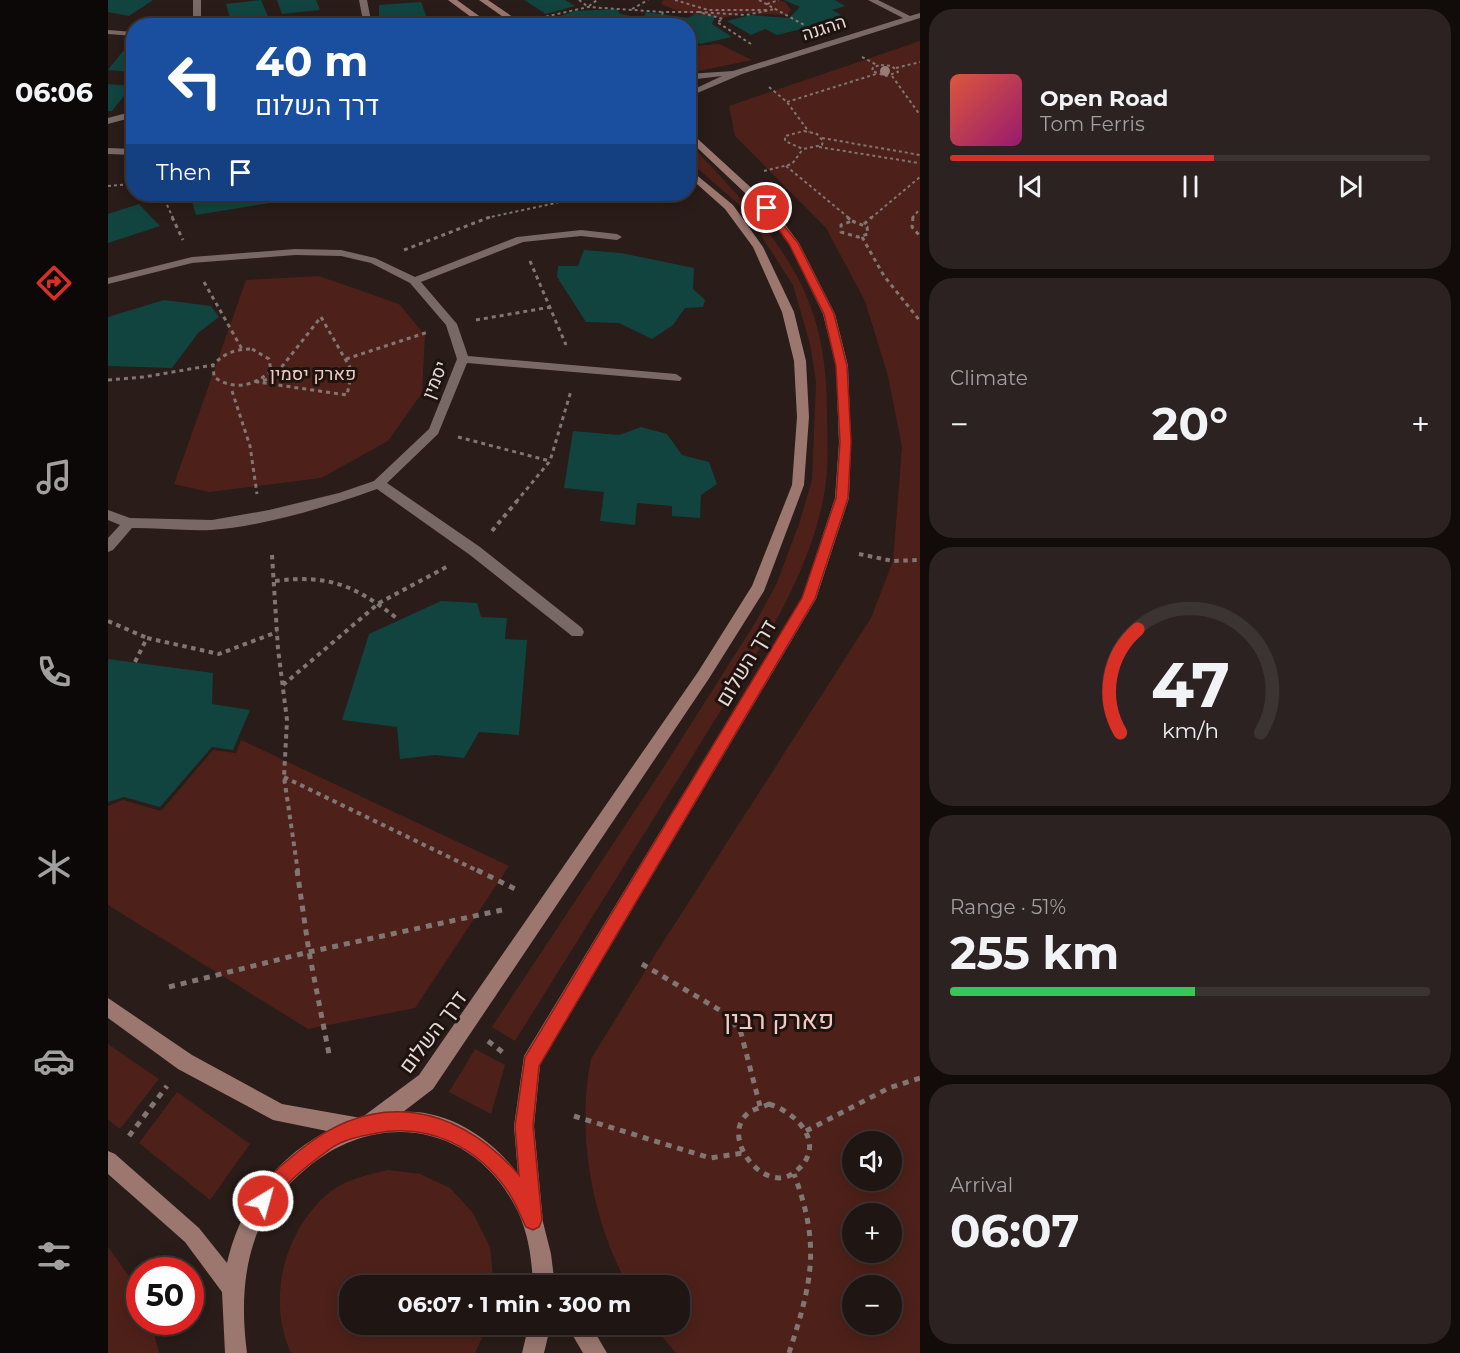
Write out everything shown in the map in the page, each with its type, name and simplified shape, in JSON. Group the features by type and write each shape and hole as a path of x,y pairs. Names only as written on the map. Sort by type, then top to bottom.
{"street":[{"path":"197,0 197,18"},
{"path":"363,0 366,18"},
{"path":"452,0 478,18"},
{"path":"483,0 510,18"},
{"path":"872,0 909,18"},
{"name":"ההגנה","path":"696,91 739,72 920,15"},
{"path":"108,32 126,33"},
{"name":"ההגנה","path":"696,76 739,72"},
{"path":"108,121 126,116"},
{"name":"דרך השלום","path":"533,1220 524,1126 531,1063 809,599 842,498 845,442 842,366 829,314 794,243 767,208 696,141"},
{"path":"108,161 112,152"},
{"name":"דרך השלום","path":"366,1125 426,1082 697,686 759,587 798,485 803,417 800,361 788,312 771,272 752,239 729,207 696,178"},
{"path":"414,281 520,239 581,232 617,237"},
{"name":"יסמין","path":"108,281 192,260 295,252 341,253 375,261 414,281 451,324 463,359 434,431 379,484 342,497 269,515 212,525 129,523 108,515"},
{"path":"463,359 676,378"},
{"path":"379,484 475,551 577,632"},
{"path":"108,547 129,523"},
{"path":"108,1006 185,1062 280,1113 366,1125"},
{"path":"236,1353 231,1320 233,1288 239,1257 249,1228 263,1201 281,1177 325,1141 366,1125 397,1120 422,1122 458,1134 490,1156 515,1184 533,1220 549,1275"},
{"path":"108,1161 192,1235 233,1288"},
{"path":"543,1261 544,1275"},
{"path":"533,1353 537,1335"},
{"path":"584,1335 596,1353"}],"path":[{"path":"579,0 588,7"},
{"path":"588,7 597,0"},
{"path":"631,9 648,0"},
{"path":"675,0 682,4 719,10 774,10"},
{"path":"759,0 810,28"},
{"path":"766,4 779,0"},
{"path":"547,18 588,7 699,12 731,18 741,14 759,15 774,10"},
{"path":"660,18 663,12"},
{"path":"699,12 723,19 717,22 752,45"},
{"path":"876,74 872,69 878,65 895,68 920,62"},
{"path":"787,102 876,74 892,76 898,72 895,68"},
{"path":"892,76 920,115"},
{"path":"764,82 787,102 809,132"},
{"path":"795,132 809,132 822,138 920,156 919,164 819,147 803,149 787,143 785,136 795,132"},
{"path":"819,147 823,143 822,138"},
{"path":"857,153 860,145"},
{"path":"770,170 792,164 803,149"},
{"path":"890,158 893,150"},
{"path":"786,166 852,222"},
{"path":"864,224 920,177"},
{"path":"108,186 126,185"},
{"path":"165,201 192,260 242,349"},
{"path":"375,261 498,214 562,201"},
{"path":"920,209 911,220 912,227 920,236"},
{"path":"852,222 864,224 869,231 862,237 848,236 841,232 841,225 852,222"},
{"path":"862,237 884,276 920,321"},
{"path":"283,684 379,603 475,551 550,461 577,370 520,239"},
{"path":"346,359 451,324 551,307"},
{"path":"213,365 214,377 227,385 273,378 321,317 352,371 347,395 257,382"},
{"path":"108,380 144,378 213,365 224,354 242,349 260,351 271,360 271,371 257,382"},
{"path":"232,391 250,446 258,500"},
{"path":"434,431 550,461"},
{"path":"860,554 893,561 920,561"},
{"path":"272,555 277,632 287,720 284,777 309,952 330,1059"},
{"path":"275,581 307,577 341,585 379,603 399,620"},
{"path":"108,621 147,638 219,654 277,632"},
{"path":"135,662 147,638"},
{"path":"284,777 515,889"},
{"path":"169,987 309,952 502,910"},
{"path":"642,964 728,1015 741,1033 760,1106"},
{"path":"484,1038 508,1057"},
{"path":"806,1131 890,1088 920,1078"},
{"path":"129,1136 167,1086"},
{"path":"770,1104 789,1111 798,1118 806,1131 809,1149 807,1158 794,1174 772,1177 752,1166 743,1154 739,1144 740,1124 745,1116 760,1106 770,1104"},
{"path":"574,1116 710,1158 743,1154"},
{"path":"789,1353 801,1315 813,1248 809,1216 794,1174"}],"green space":[{"path":"663,0 776,0 785,2 791,10 787,15 743,13 723,18 680,12 661,4"},
{"name":"פארק רבין","path":"920,41 920,1353 676,1353 661,1335 690,1335 690,1275 623,1275 605,1233 590,1175 585,1116 591,1059 658,950 871,618 893,561 902,447 888,376 865,301 826,228 735,136 729,106"},
{"path":"719,44 752,60 696,72 696,46"},
{"path":"696,150 737,194 778,246 801,284 814,315 822,347 826,379 828,455 823,500 813,539 771,630 515,1041 492,1027 665,765 755,623 776,585 799,524 812,480 816,382 810,344 793,285 744,209 696,167"},
{"name":"פארק יסמין","path":"319,276 399,304 425,335 422,393 388,441 321,478 209,492 174,484 246,280"},
{"path":"241,740 509,866 415,1008 308,1029 108,905 108,806 123,800 161,811 213,750 236,753"},
{"path":"108,1044 159,1079 120,1129 108,1120"},
{"path":"475,1049 505,1065 491,1114 449,1092"},
{"path":"177,1092 250,1144 210,1200 139,1143"},
{"path":"388,1170 420,1174 450,1188 473,1213 490,1247 493,1275 339,1275 339,1335 483,1335 475,1353 291,1353 280,1312 283,1270 289,1249 310,1212 325,1196 339,1186"},
{"path":"108,1247 126,1272 126,1335 154,1335 159,1353 108,1353"}],"building":[{"path":"108,0 153,0 129,16 108,12"},
{"path":"261,0 269,18 230,18 226,4"},
{"path":"277,0 316,0 320,10 282,14"},
{"path":"524,0 565,0 575,6 546,14"},
{"path":"784,0 835,0 845,6 832,10 847,18 777,35 765,29 751,35 727,21 750,15 789,18 800,7"},
{"path":"421,2 427,18 379,18 379,5"},
{"path":"617,9 620,14 643,18 557,17 575,11"},
{"path":"646,12 688,18 643,18"},
{"path":"695,14 715,16 712,24 732,37 700,44 696,41 696,18 688,18"},
{"path":"123,51 126,51 126,71 108,70"},
{"path":"108,84 126,86 126,94 112,111 108,111"},
{"path":"192,201 281,201 196,215"},
{"path":"139,204 160,226 108,243 108,214"},
{"path":"584,250 621,253 694,268 693,289 705,300 703,307 685,308 673,325 652,339 619,323 586,322 557,277 558,266 578,266"},
{"path":"164,300 211,306 219,317 198,333 172,368 108,366 108,317"},
{"path":"641,427 667,434 682,455 709,462 717,484 701,495 700,518 672,516 672,506 637,503 635,525 600,521 604,492 564,488 573,431 619,435"},
{"path":"441,601 477,603 481,617 507,618 505,639 527,640 519,735 479,732 464,758 435,755 400,759 397,727 342,720 369,634"},
{"path":"108,659 213,673 212,704 250,710 233,750 212,747 160,807 124,797 108,802"}],"route":[{"path":"263,1201 281,1177 325,1141 349,1129 397,1120 422,1122 458,1134 490,1156 515,1184 533,1220 524,1126 531,1063 809,599 842,498 845,442 842,366 829,314 794,243 767,208"}]}
